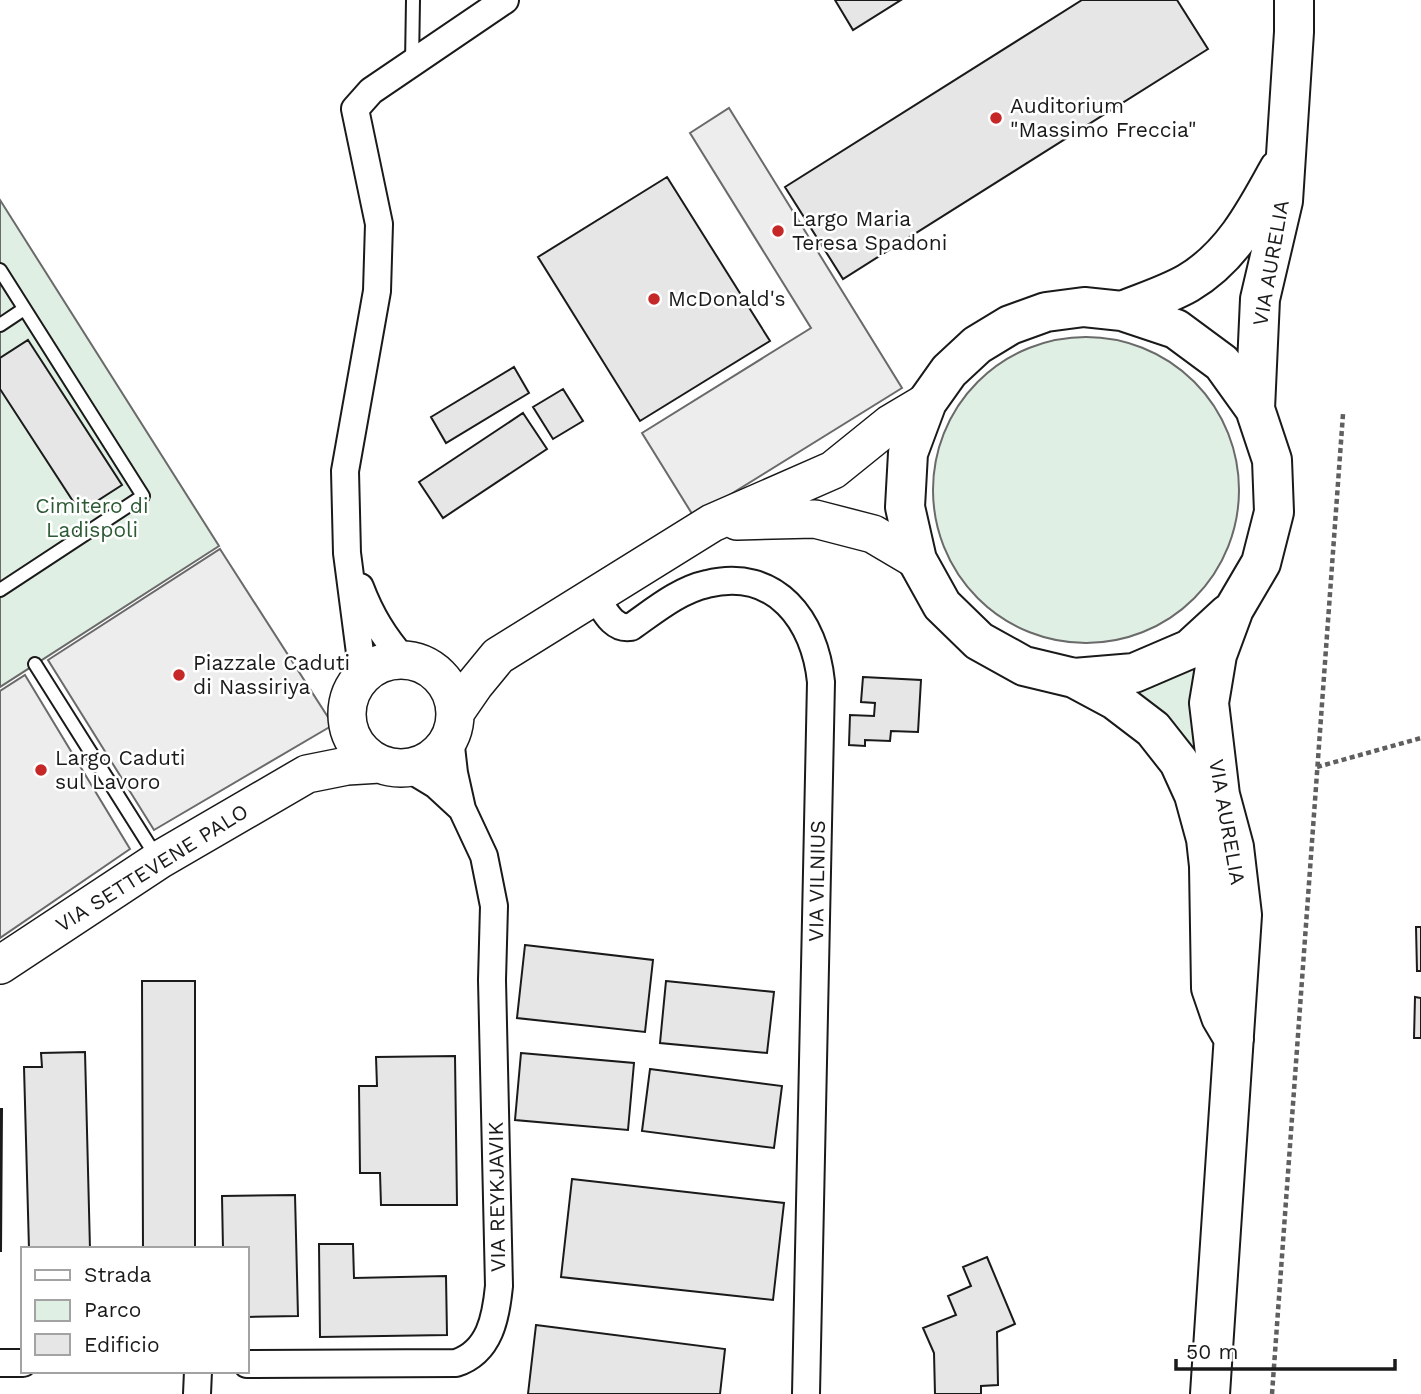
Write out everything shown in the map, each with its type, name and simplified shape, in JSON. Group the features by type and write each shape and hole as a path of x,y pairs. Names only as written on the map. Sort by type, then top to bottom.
{"main road":[{"name":"VIA AURELIA","path":"1255,409 1260,299 1281,216 1294,0"},
{"name":"VIA AURELIA","path":"1122,311 1180,287 1215,263 1245,229 1284,158"},
{"name":"VIA AURELIA","path":"1210,1394 1234,1039 1242,915 1234,847 1220,795 1209,703 1217,655 1234,609 1261,563 1274,512 1272,460 1255,409 1222,363 1176,329 1122,311 1084,307 1046,312 1010,325 977,345 949,371 927,402 908,453 905,507 917,560 942,605 979,641 1024,666 1074,678 1115,700 1147,724 1168,746 1188,779 1201,816 1209,866 1211,988 1221,1017 1234,1039"},
{"name":"VIA AURELIA","path":"1074,678 1134,673 1190,649 1234,609"}],"street":[{"path":"358,683 360,653 347,553 345,471 377,291 379,224 355,109 371,91 505,0"},
{"name":"VIA SETTEVENE PALO","path":"0,965 159,860 307,775 347,766 425,763 440,753 475,684 498,656 712,523 833,470 890,424 927,402"},
{"name":"VIA SETTEVENE PALO","path":"712,523 815,519 873,534 917,560"},
{"path":"347,553 369,612 384,638 415,663 438,674 447,685 453,698 453,726"},
{"name":"VIA VILNIUS","path":"595,596 615,625 622,628 631,627 686,592 706,584 734,582 756,585 791,606 802,620 816,648 821,682 806,1394"},
{"name":"VIA SETTEVENE PALO","path":"307,775 348,723 351,695 370,670 386,663 462,664 498,656"},
{"path":"348,723 359,747 394,766"},
{"name":"VIA REYKJAVIK","path":"248,1364 456,1363 476,1353 490,1330 499,1286 492,980 494,906 484,856 462,809 454,773 453,726"},
{"name":"VIA REYKJAVIK","path":"394,766 436,785 462,809"},
{"path":"0,1363 21,1363"},
{"path":"197,1394 198,1373"}],"lane":[{"path":"412,63 413,0"},
{"path":"0,270 143,496 0,590"},
{"path":"0,325 24,309"},
{"path":"35,664 159,860"}],"path":[{"path":"1272,1394 1343,414"},
{"path":"1317,767 1421,738"}],"green space":[{"name":"Cimitero di Ladispoli","path":"0,200 219,546 0,687"},
{"path":"1071,337 1101,337 1145,348 1171,362 1195,381 1214,405 1228,431 1237,460 1237,520 1228,549 1214,575 1195,599 1171,618 1131,637 1101,643 1071,643 1027,632 1001,618 977,599 967,587 944,549 939,535 933,505 933,475 944,431 958,405 977,381 989,371 1027,348 1041,343"},
{"path":"1200,661 1197,758 1168,721 1133,690"}],"shaded area":[{"name":"Largo Maria Teresa Spadoni","path":"729,108 902,388 694,517 642,433 811,328 690,133"},
{"name":"Piazzale Caduti di Nassiriya","path":"220,549 333,725 154,830 48,660"},
{"name":"Largo Caduti sul Lavoro","path":"25,675 130,849 0,938 0,691"}],"building":[{"path":"835,0 901,0 853,30"},
{"name":"Auditorium \"Massimo Freccia\"","path":"1082,0 1177,0 1208,49 843,279 785,187"},
{"name":"McDonald's","path":"667,177 770,341 640,421 538,257"},
{"path":"28,340 122,485 80,512 0,389 0,358"},
{"path":"514,367 529,393 446,443 431,417"},
{"path":"563,389 583,421 553,439 533,407"},
{"path":"523,413 547,449 443,518 419,482"},
{"path":"863,677 921,680 918,732 891,731 890,741 865,740 865,746 849,745 850,715 874,716 875,703 861,702"},
{"path":"1416,927 1421,927 1421,971 1417,971"},
{"path":"525,945 653,960 645,1032 517,1018"},
{"path":"142,981 195,981 195,1247 143,1247"},
{"path":"666,981 774,992 767,1053 660,1043"},
{"path":"1415,997 1421,998 1421,1038 1414,1038"},
{"path":"85,1052 90,1247 29,1247 24,1067 42,1067 41,1053"},
{"path":"521,1053 634,1063 628,1130 515,1120"},
{"path":"455,1056 457,1205 381,1205 380,1173 360,1173 359,1086 377,1086 376,1057"},
{"path":"650,1069 782,1086 774,1148 642,1131"},
{"path":"2,1109 1,1251 0,1251"},
{"path":"572,1179 784,1203 773,1300 561,1277"},
{"path":"295,1195 298,1316 248,1317 248,1247 223,1247 222,1196"},
{"path":"319,1244 353,1244 354,1278 446,1276 447,1335 320,1337"},
{"path":"987,1257 1015,1324 997,1332 998,1385 981,1386 981,1394 935,1394 934,1353 923,1328 956,1315 948,1296 971,1286 963,1267"},
{"path":"536,1325 725,1349 720,1394 528,1394"}],"place":[{"name":"Auditorium \"Massimo Freccia\"","path":"996,118"},
{"name":"Largo Maria Teresa Spadoni","path":"778,231"},
{"name":"McDonald's","path":"654,299"},
{"name":"Piazzale Caduti di Nassiriya","path":"179,675"},
{"name":"Largo Caduti sul Lavoro","path":"41,770"}]}
